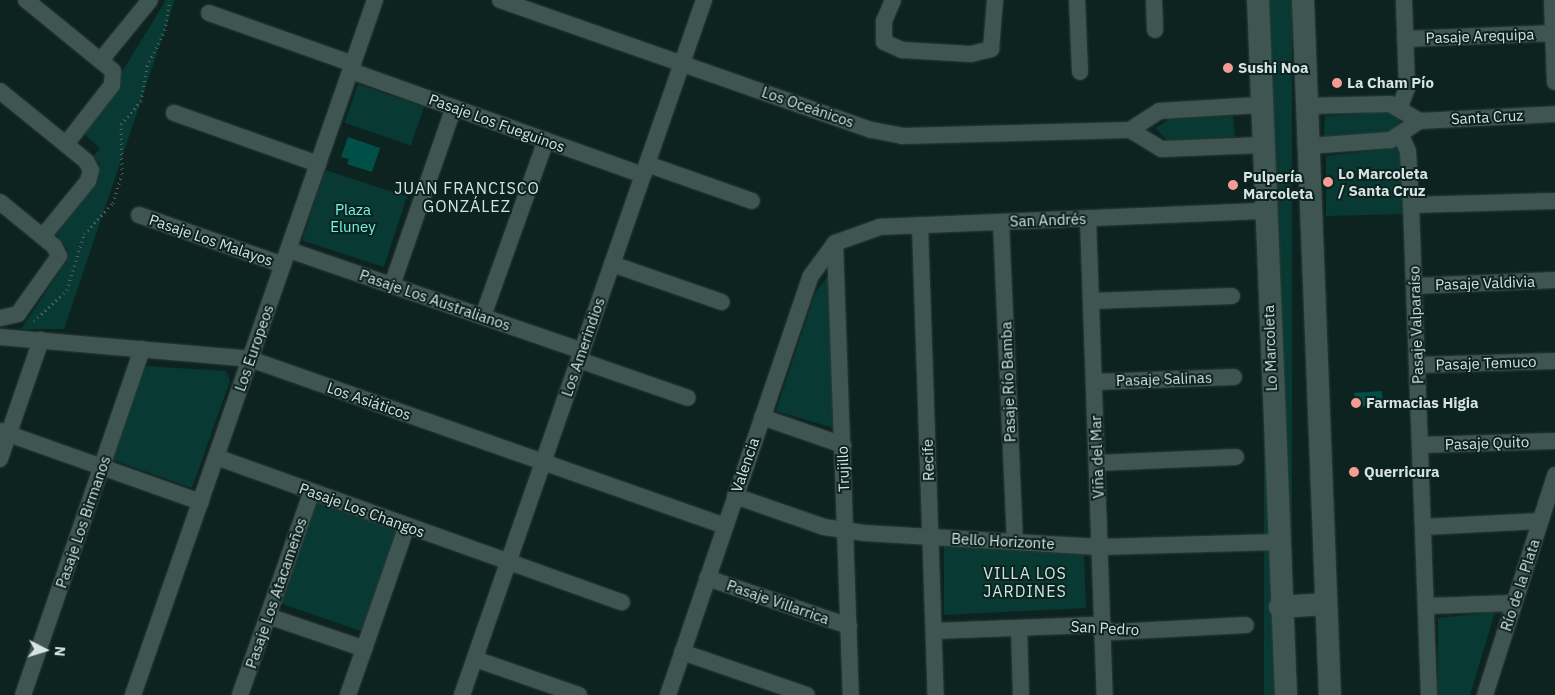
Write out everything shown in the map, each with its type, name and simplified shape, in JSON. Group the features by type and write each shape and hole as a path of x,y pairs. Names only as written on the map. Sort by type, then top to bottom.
{"main road":[{"name":"Lo Marcoleta","path":"1258,0 1264,211 1280,607 1286,695"},
{"path":"1304,0 1330,695"},
{"path":"1280,607 1326,604"}],"street":[{"path":"26,0 102,60 113,71 112,85 66,144"},
{"path":"102,60 150,0"},
{"name":"Los Europeos","path":"133,695 375,0"},
{"name":"Los Oceánicos","path":"500,0 902,136 1130,130"},
{"name":"Los Amerindios","path":"462,695 704,0"},
{"path":"893,0 884,22 884,42 902,50 971,54 992,49 995,0"},
{"path":"1076,0 1080,72"},
{"path":"1154,0 1156,30"},
{"path":"1400,107 1407,88 1404,0"},
{"path":"1552,0 1555,82"},
{"name":"Pasaje Los Fueguinos","path":"209,12 454,107 546,140 752,200"},
{"name":"Pasaje Arequipa","path":"1406,39 1554,33"},
{"path":"0,92 86,161 90,176 43,236"},
{"path":"1308,106 1380,103 1400,107 1419,121 1401,136 1309,146"},
{"path":"1260,105 1159,111 1130,130 1162,149 1262,145"},
{"path":"392,285 454,107"},
{"path":"174,114 318,164"},
{"name":"Santa Cruz","path":"1419,121 1555,114"},
{"name":"Pasaje Valparaíso","path":"1401,136 1408,151 1411,205 1428,606 1429,695"},
{"path":"483,316 546,140"},
{"path":"1411,205 1555,200"},
{"path":"0,202 43,236 58,251 57,265 14,317 0,318"},
{"name":"San Andrés","path":"835,243 866,229 920,225 1264,211"},
{"name":"Pasaje Los Malayos","path":"139,215 286,257"},
{"name":"Viña del Mar","path":"1088,218 1105,695"},
{"name":"Pasaje Río Bamba","path":"1001,222 1015,542"},
{"name":"Recife","path":"920,225 936,695"},
{"name":"Valencia","path":"668,695 810,277 835,243"},
{"name":"Trujillo","path":"835,243 851,695"},
{"name":"Pasaje Los Australianos","path":"286,257 392,285 483,316 688,398"},
{"path":"612,264 722,302"},
{"name":"Pasaje Valdivia","path":"1414,286 1555,280"},
{"path":"1091,301 1232,296"},
{"name":"Los Asiáticos","path":"0,337 250,359 725,526"},
{"path":"0,459 4,432 41,340"},
{"name":"Pasaje Los Birmanos","path":"23,695 142,349"},
{"name":"Pasaje Temuco","path":"1417,366 1555,361"},
{"name":"Pasaje Salinas","path":"1094,382 1234,377"},
{"path":"762,417 843,445"},
{"path":"4,432 201,502"},
{"name":"Pasaje Quito","path":"1420,445 1555,441"},
{"name":"Pasaje Los Changos","path":"216,457 622,602"},
{"path":"1097,463 1236,457"},
{"name":"Río de la Plata","path":"1484,695 1555,475"},
{"name":"Pasaje Los Atacameños","path":"240,695 312,491"},
{"name":"Bello Horizonte","path":"735,496 846,531 1100,547 1278,542"},
{"path":"1424,527 1540,521"},
{"path":"348,695 407,526"},
{"name":"Pasaje Villarrica","path":"707,578 849,626"},
{"path":"1428,606 1514,603"},
{"path":"268,616 364,649"},
{"name":"San Pedro","path":"934,631 1103,628 1114,632 1246,625"},
{"path":"1019,628 1021,695"},
{"path":"682,652 807,695"},
{"path":"474,659 579,695"}],"green space":[{"path":"166,0 175,0 64,329 21,329 67,260 68,250 56,234 97,178 100,164 93,157 100,148 84,134"},
{"path":"1264,0 1292,0 1292,695 1264,695"},
{"path":"358,84 424,107 411,146 345,123"},
{"path":"1381,112 1400,116 1399,130 1383,137 1324,138 1325,116"},
{"path":"1233,116 1235,137 1167,140 1155,128 1170,119"},
{"path":"1393,148 1400,150 1405,214 1326,216 1326,156"},
{"name":"Plaza Eluney","path":"325,170 407,197 384,267 302,240"},
{"path":"830,274 833,428 776,411 815,293"},
{"path":"144,366 226,371 230,381 192,488 110,459"},
{"path":"315,501 397,529 362,631 280,603"},
{"path":"944,546 1084,555 1086,608 944,615"},
{"path":"1495,612 1470,695 1438,695 1438,618"}],"building":[{"path":"348,137 380,148 372,172 347,164 349,159 341,157"},
{"path":"1382,391 1383,405 1355,407 1354,393"}],"place":[{"name":"Sushi Noa","path":"1228,68"},
{"name":"La Cham Pío","path":"1337,83"},
{"name":"Lo Marcoleta / Santa Cruz","path":"1328,182"},
{"name":"Pulpería Marcoleta","path":"1233,185"},
{"name":"Farmacias Higia","path":"1356,403"},
{"name":"Querricura","path":"1354,472"}],"district":[{"name":"JUAN FRANCISCO GONZÁLEZ","path":"467,197"},
{"name":"VILLA LOS JARDINES","path":"1025,582"}]}
